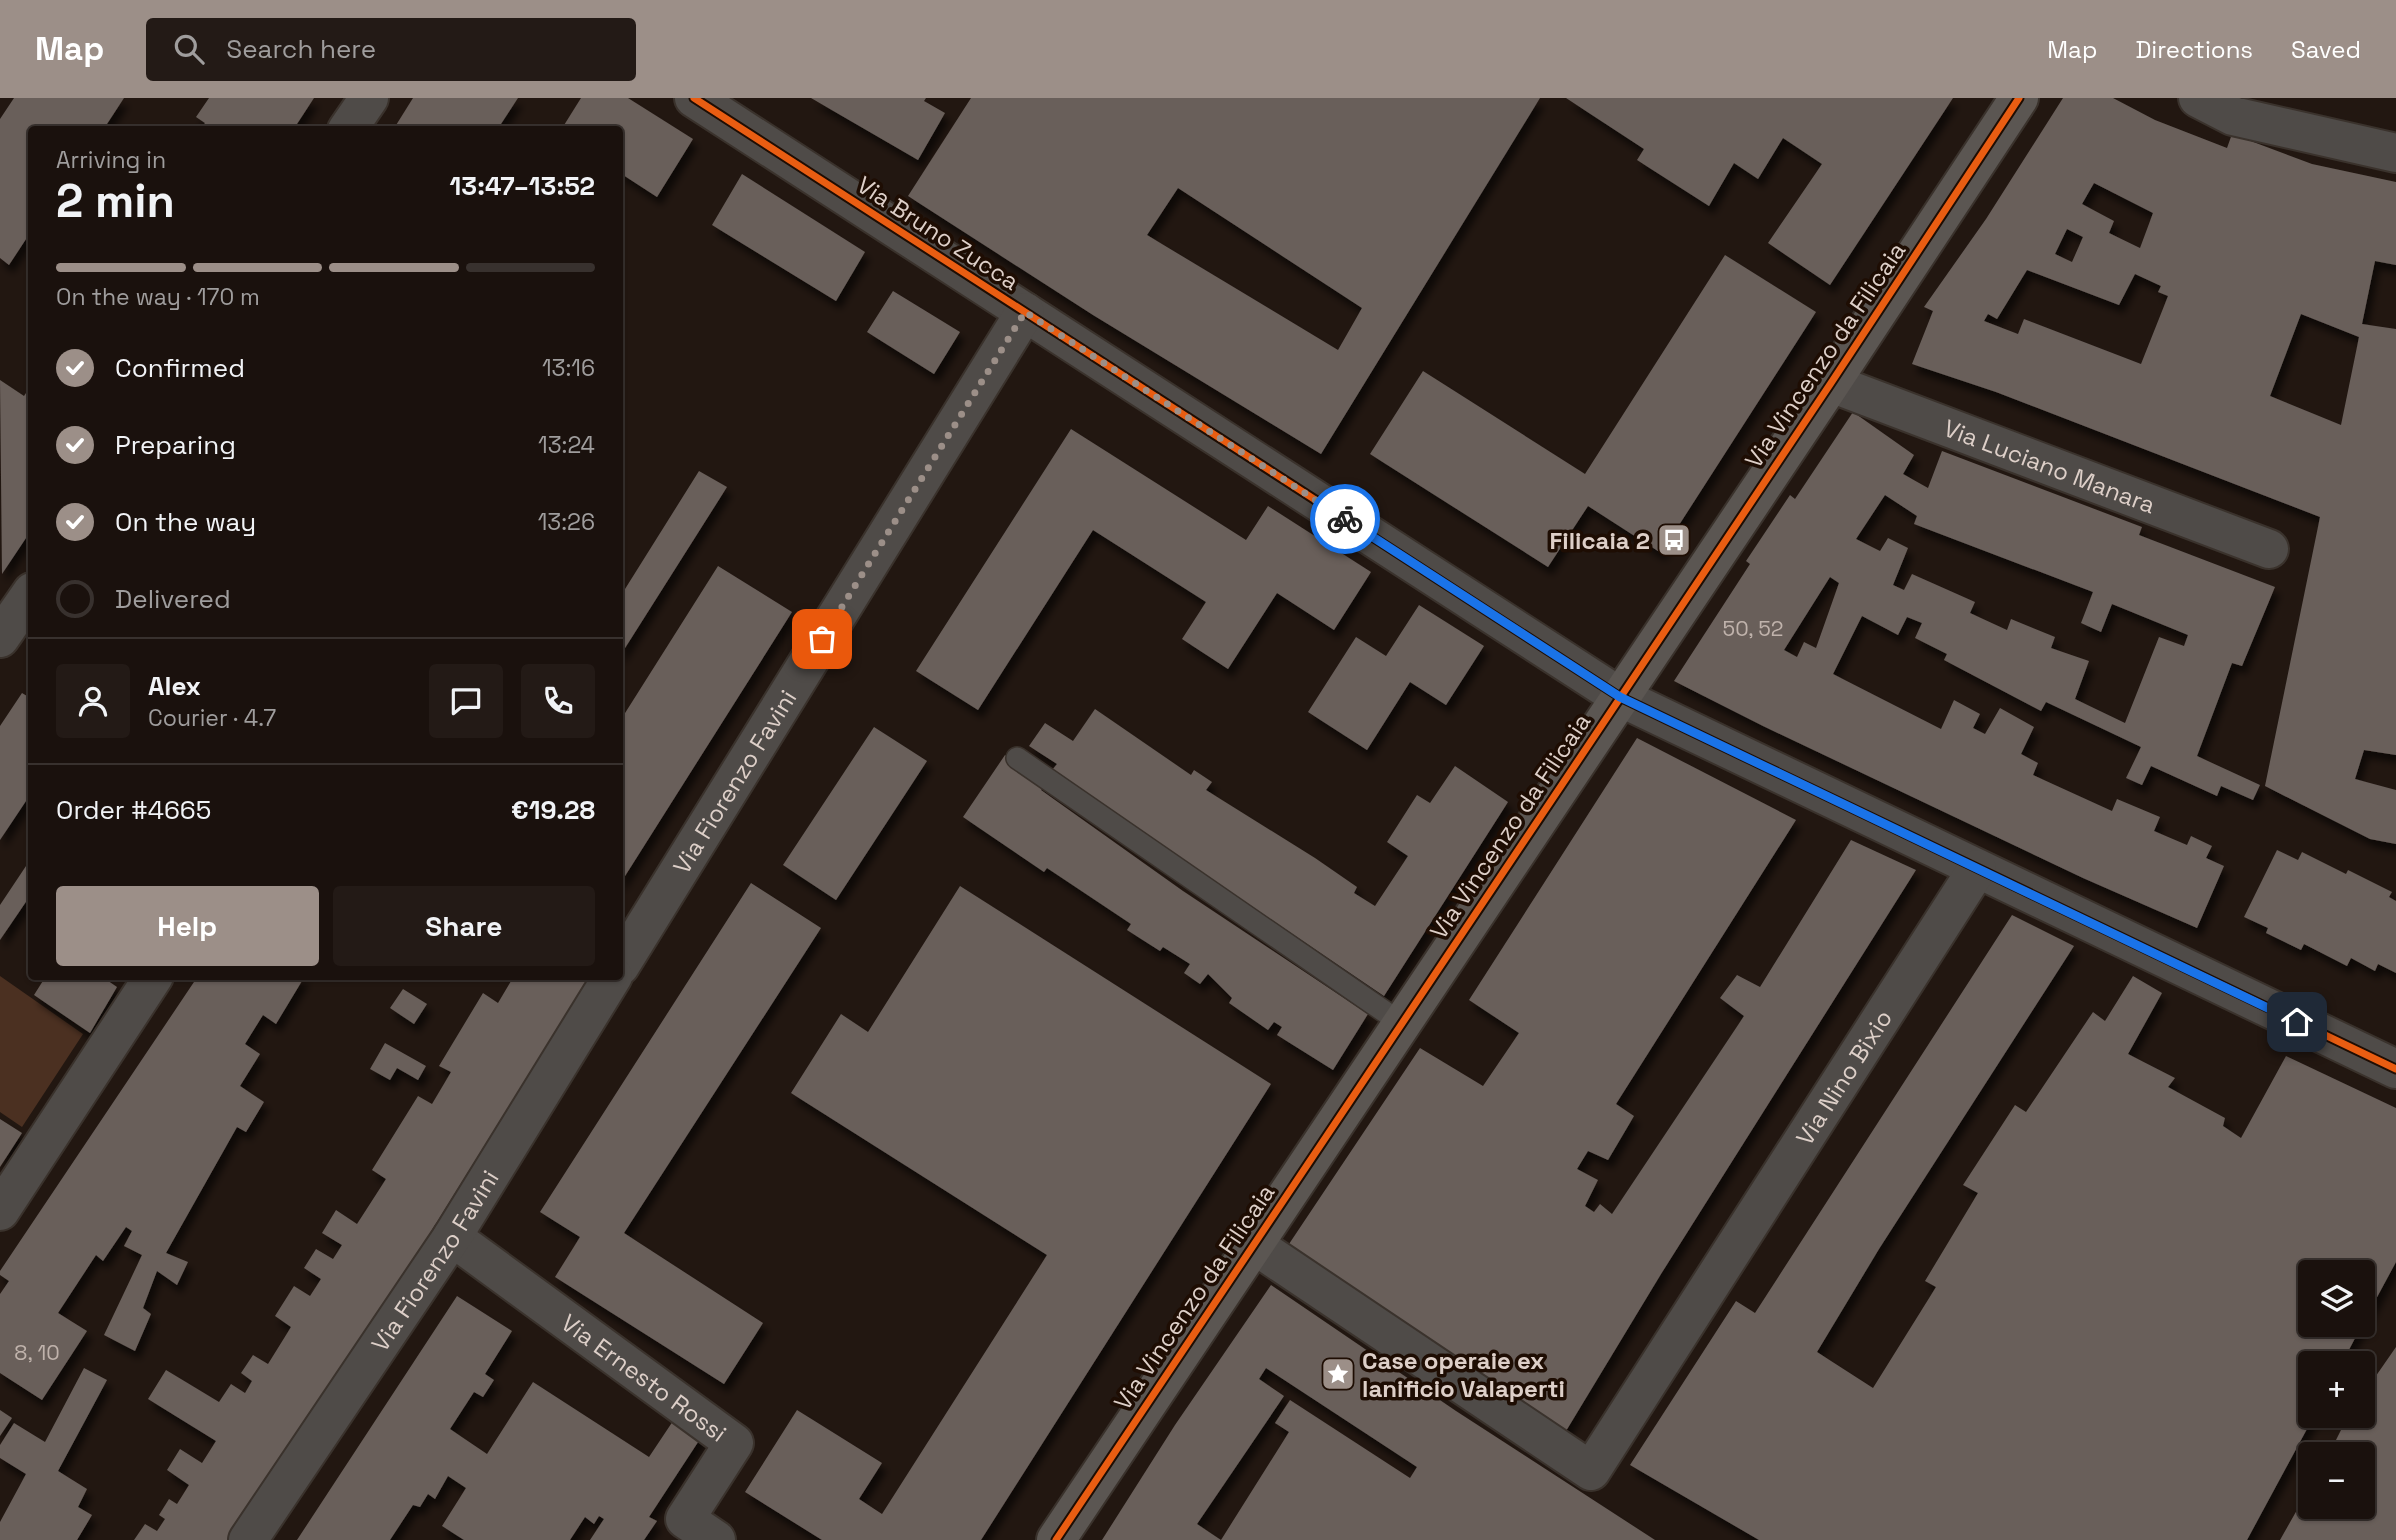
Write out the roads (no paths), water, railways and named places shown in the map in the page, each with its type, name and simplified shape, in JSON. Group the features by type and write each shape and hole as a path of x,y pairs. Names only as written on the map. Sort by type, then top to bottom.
{"street":[{"path":"350,126 369,98"},
{"name":"Via Bruno Zucca","path":"694,98 735,109 1025,312 1620,697 2396,1069"},
{"name":"Via Vincenzo da Filicaia","path":"1056,1540 2019,98"},
{"path":"2198,98 2233,116 2396,153"},
{"name":"Via Fiorenzo Favini","path":"623,961 1025,312"},
{"name":"Via Luciano Manara","path":"1831,383 2269,549"},
{"path":"0,638 28,598"},
{"name":"Via Nino Bixio","path":"1710,1284 1976,869"},
{"path":"0,1212 151,980"},
{"name":"Via Fiorenzo Favini","path":"248,1540 452,1237 611,980"},
{"name":"Via Ernesto Rossi","path":"452,1237 734,1443 685,1519 716,1540"},
{"name":"Via Vincenzo da Filicaia","path":"1253,1244 1591,1471 1710,1284"}],"lane":[{"path":"1017,758 1401,1023"}],"place":[{"name":"Filicaia 2","path":"1674,540"},
{"name":"Case operaie ex lanificio Valaperti","path":"1338,1374"}]}
